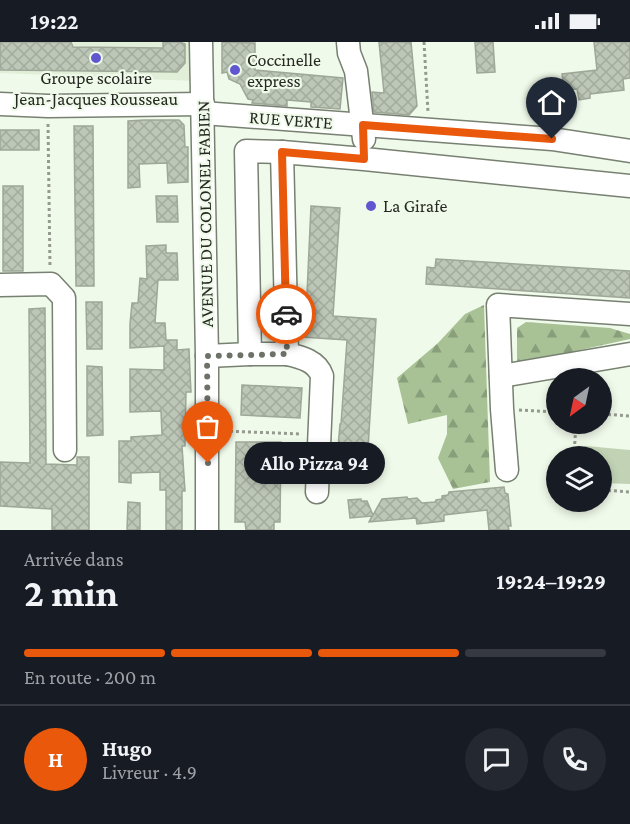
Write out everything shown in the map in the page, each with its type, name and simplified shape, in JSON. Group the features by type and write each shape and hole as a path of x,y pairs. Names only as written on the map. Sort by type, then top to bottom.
{"street":[{"name":"AVENUE DU COLONEL FABIEN","path":"201,42 207,356 207,530"},
{"path":"348,42 349,53 356,71 363,125 364,159"},
{"name":"RUE VERTE","path":"0,104 203,109 363,125 552,139 630,151"},
{"path":"250,354 246,151 364,159 630,186"},
{"path":"282,152 287,354"},
{"path":"0,285 51,284 64,298 65,450"},
{"path":"507,470 498,305 630,314"},
{"path":"207,356 287,354 302,357 320,370 322,376 317,492"},
{"path":"501,376 630,354"}],"path":[{"path":"424,42 429,130"},
{"path":"48,106 51,284"},
{"path":"502,409 546,411"},
{"path":"612,415 630,416"},
{"path":"207,430 318,435"},
{"path":"612,491 630,492"}],"shaded area":[{"name":"Groupe scolaire Jean-Jacques Rousseau","path":"0,42 192,42 195,81 0,73"},
{"path":"612,448 630,450 630,484 612,483"}],"green space":[{"path":"484,305 490,482 453,489 438,458 447,434 447,415 408,424 397,378 438,343 465,314"},
{"path":"526,322 610,328 630,334 630,339 517,364 517,328"}],"building":[{"name":"Groupe scolaire Jean-Jacques Rousseau","path":"0,42 71,42 73,47 163,48 163,42 180,42 185,44 185,63 177,72 0,70"},
{"path":"222,42 255,43 255,70 343,78 340,109 311,107 311,102 287,100 287,106 252,103 253,100 248,99 240,84 229,79 227,72 222,73"},
{"path":"379,42 411,42 417,106 409,115 374,112 372,92 384,93"},
{"path":"475,42 493,42 495,72 477,73"},
{"path":"594,42 630,42 630,78 623,79 624,90 590,94 590,98 579,100 577,89 564,90 562,74 597,70"},
{"path":"179,120 184,125 185,147 188,147 188,182 168,183 167,163 139,164 140,187 128,188 128,121"},
{"path":"74,126 93,126 94,286 76,286"},
{"path":"0,130 39,130 39,150 0,150"},
{"path":"3,186 23,186 23,271 3,271"},
{"path":"156,196 177,196 178,222 157,222"},
{"path":"311,206 340,208 333,316 376,319 368,449 338,447 347,340 302,337 304,315 306,315"},
{"path":"166,245 166,253 177,253 178,280 158,280 155,323 165,323 166,340 177,340 177,350 189,349 191,392 186,392 185,446 182,446 185,491 182,491 182,530 166,530 166,490 160,490 160,472 131,473 131,483 119,482 119,441 131,441 131,437 162,435 161,411 130,412 130,369 164,370 164,346 130,348 130,324 132,303 138,303 140,278 147,279 146,246"},
{"path":"436,259 630,271 630,298 426,284 427,267 435,268"},
{"path":"86,302 102,302 102,349 87,349"},
{"path":"45,308 46,464 77,465 77,457 89,457 89,530 52,530 52,509 0,506 0,462 30,463 29,309"},
{"path":"87,366 102,367 103,435 87,436"},
{"path":"242,385 302,388 300,418 241,415"},
{"path":"236,442 281,442 280,522 274,522 274,530 246,530 245,522 235,522"},
{"path":"504,487 505,493 508,494 511,526 508,526 509,530 489,530 487,510 444,515 444,521 417,524 416,518 369,522 372,516 350,518 348,500 367,501 373,515 382,499 407,497 408,499 417,498 422,503 435,502 442,499 442,496 448,495 449,492"},
{"path":"128,502 140,503 140,530 127,530"}],"way so far":[{"path":"208,463 207,356 287,354 286,314"}],"place":[{"name":"Groupe scolaire Jean-Jacques Rousseau","path":"96,58"},
{"name":"Coccinelle express","path":"235,70"},
{"name":"La Girafe","path":"371,206"},
{"name":"Allo Pizza 94","path":"208,463"}],"route":[{"path":"286,314 282,152 364,159 363,125 552,139"}]}
